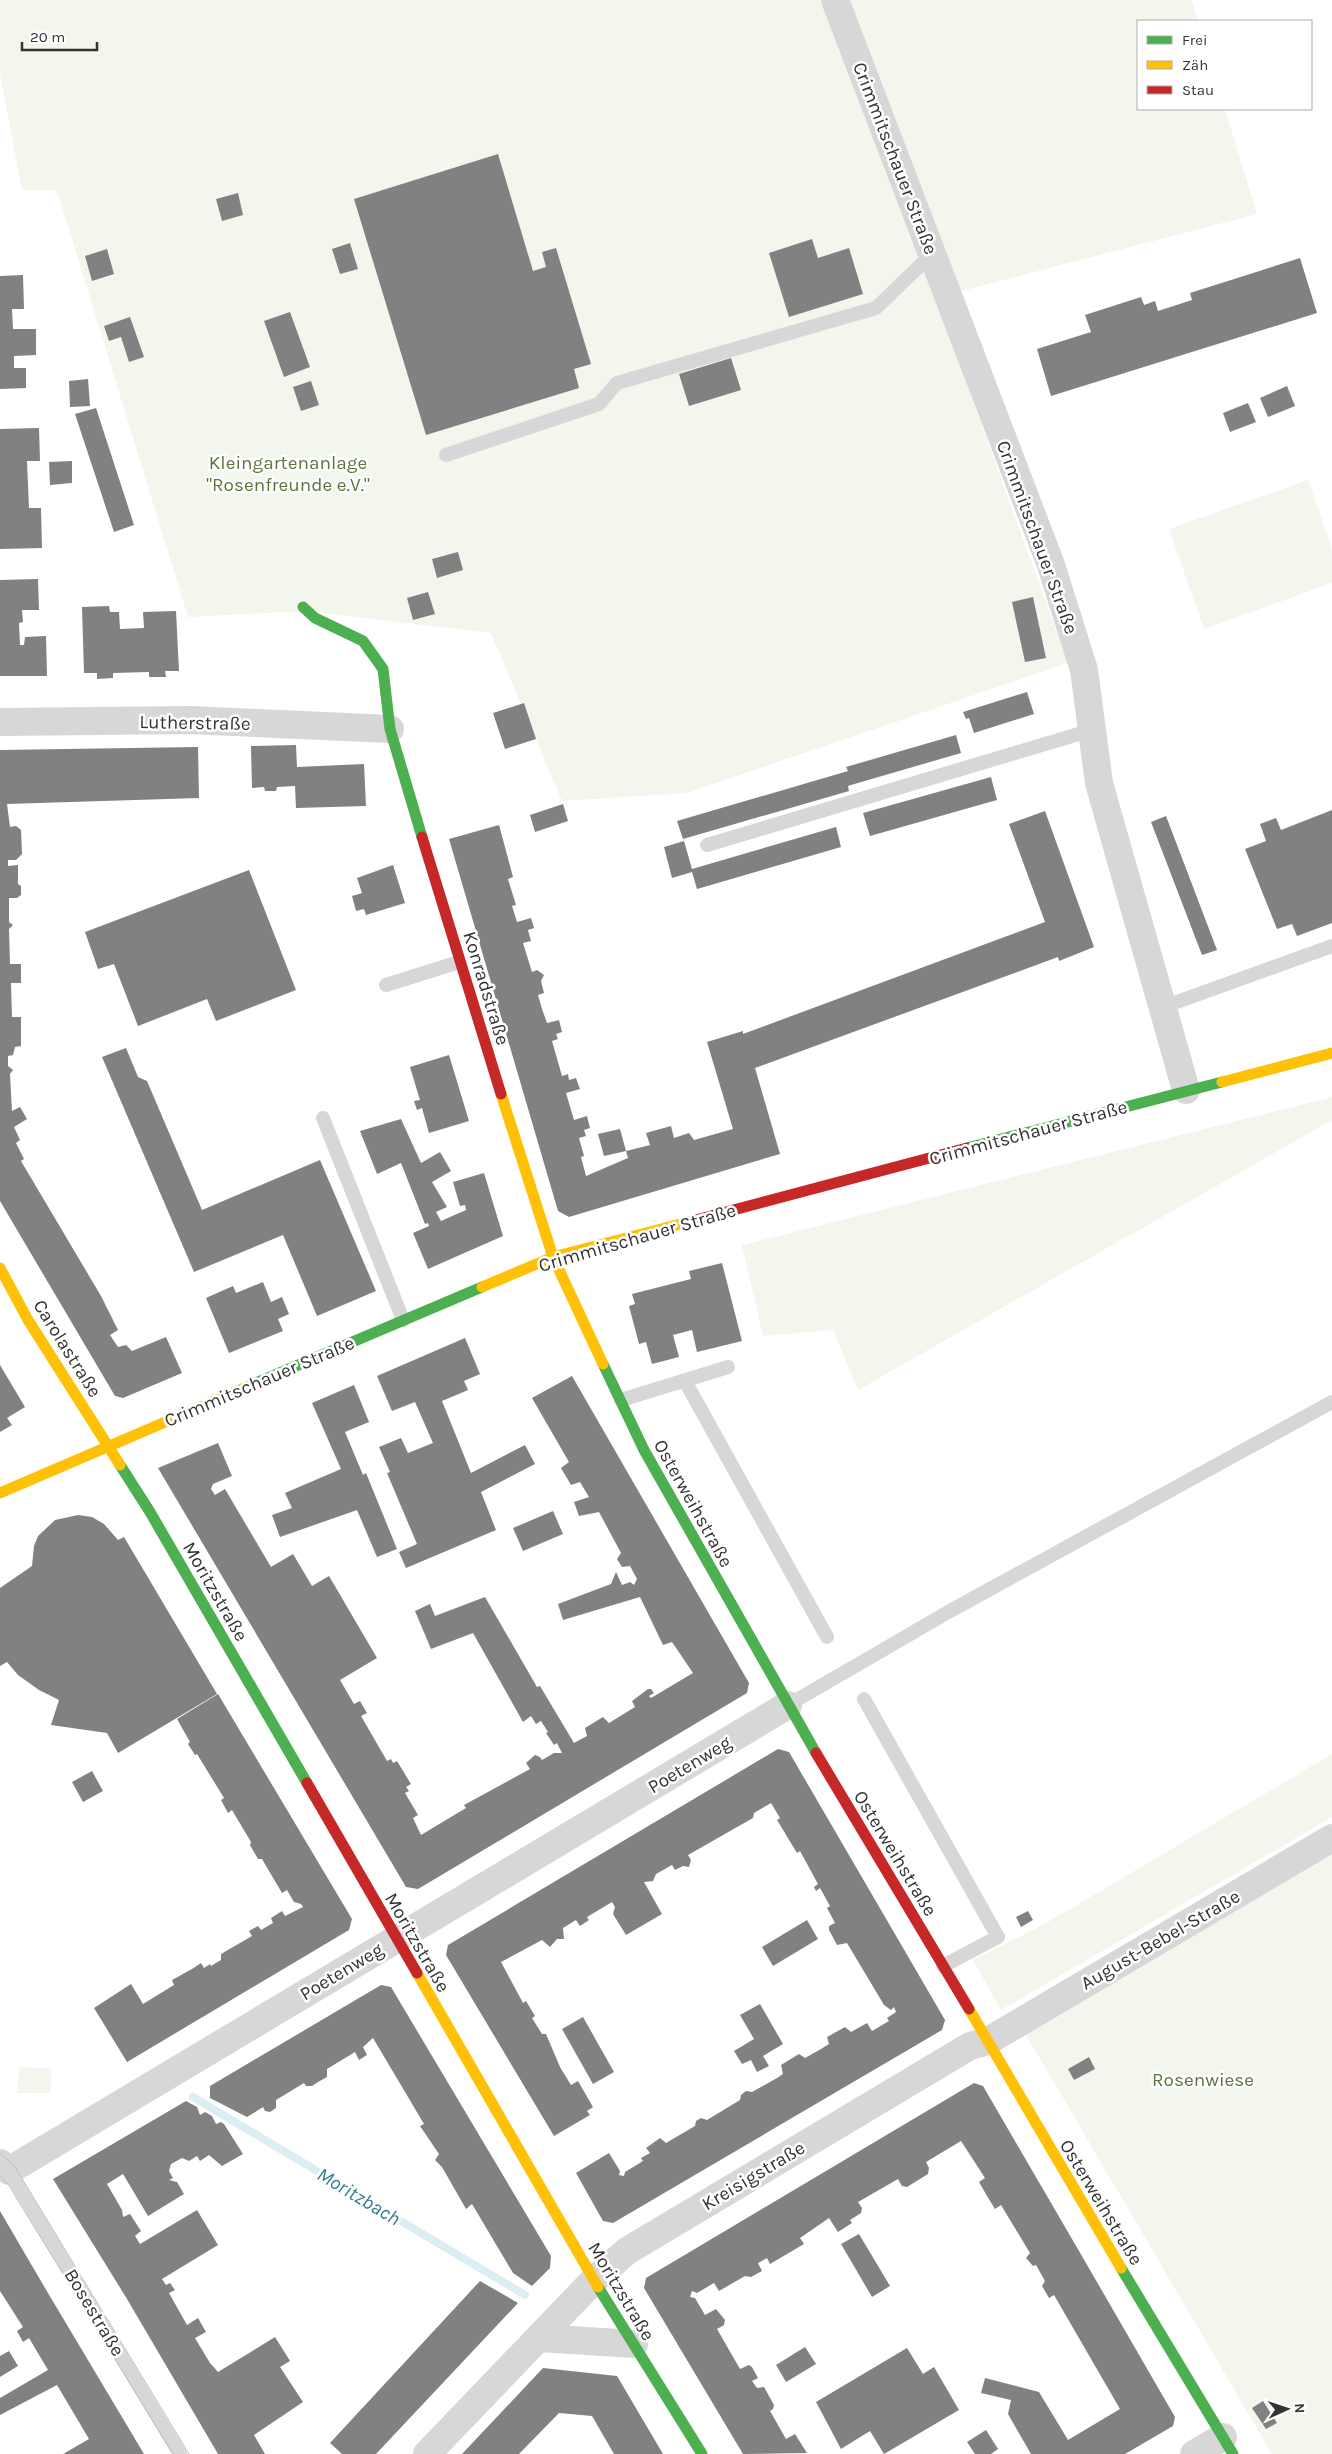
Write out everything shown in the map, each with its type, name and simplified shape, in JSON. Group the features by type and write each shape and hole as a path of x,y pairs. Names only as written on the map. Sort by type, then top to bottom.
{"street":[{"name":"Crimmitschauer Straße","path":"835,0 1051,565 1084,670 1099,784 1186,1090"},
{"name":"Konradstraße","path":"303,607 305,612 315,618 346,630 363,641 383,669 390,729 460,962 553,1257"},
{"name":"Lutherstraße","path":"0,722 190,720 390,729"},
{"name":"Crimmitschauer Straße","path":"0,1493 109,1444 553,1257 1186,1090 1332,1054"},
{"name":"Osterweihstraße","path":"553,1257 644,1450 788,1705 1228,2446"},
{"name":"Carolastraße","path":"0,1268 28,1320 109,1444"},
{"name":"Moritzstraße","path":"109,1444 594,2280 702,2454"},
{"name":"Poetenweg","path":"4,2167 396,1938 788,1705"},
{"name":"August-Bebel-Straße","path":"988,2041 1332,1838"},
{"name":"Kreisigstraße","path":"427,2454 594,2280 628,2251 970,2046 988,2041"},
{"path":"539,2338 634,2344"},
{"path":"1194,2454 1228,2446"}],"lane":[{"path":"446,455 599,404 617,383 876,308 932,254"},
{"path":"707,845 1092,730"},
{"path":"1163,1007 1332,946"},
{"path":"386,985 460,962"},
{"path":"323,1118 403,1320"},
{"path":"621,1400 685,1382 728,1367"},
{"path":"685,1382 827,1637"},
{"path":"788,1705 950,1611 1332,1402"},
{"path":"864,1699 998,1936 943,1966"},
{"name":"Bosestraße","path":"4,2167 180,2454"}],"green space":[{"name":"Kleingartenanlage \"Rosenfreunde e.V.\"","path":"0,0 1192,0 1198,20 1137,20 1137,110 1225,110 1257,214 954,293 830,7 1068,663 687,793 562,801 491,633 305,611 188,617 61,203 55,190 22,190 0,74"},
{"path":"1308,480 1332,549 1332,583 1204,629 1169,529"},
{"path":"1332,1097 1332,1120 858,1390 833,1330 763,1336 742,1245"},
{"path":"1332,1754 1332,1817 1001,2010 973,1960 1043,1925"},
{"name":"Rosenwiese","path":"1332,1853 1332,2454 1272,2454 1025,2033"},
{"path":"19,2067 52,2068 50,2093 17,2093"}],"building":[{"path":"498,154 533,271 546,267 542,252 556,248 591,364 574,369 579,388 426,435 354,199"},
{"path":"238,193 243,215 222,221 216,199"},
{"path":"812,239 818,258 849,248 863,294 789,317 769,253"},
{"path":"350,243 358,269 340,274 332,249"},
{"path":"107,249 114,274 92,281 85,256"},
{"path":"1300,258 1317,313 1051,396 1037,349 1091,332 1085,315 1141,297 1144,305 1155,301 1158,311 1192,300 1190,293"},
{"path":"23,275 24,309 12,309 13,329 36,329 36,355 14,356 14,368 26,368 26,388 0,389 0,276"},
{"path":"290,312 310,367 284,377 264,321"},
{"path":"130,317 144,357 129,362 121,337 109,341 104,326"},
{"path":"731,358 741,390 689,406 679,374"},
{"path":"88,379 90,406 70,407 69,381"},
{"path":"311,381 319,405 301,411 293,387"},
{"path":"1287,386 1295,406 1268,417 1260,398"},
{"path":"1248,403 1256,422 1230,432 1223,413"},
{"path":"96,408 134,525 114,532 75,414"},
{"path":"39,428 40,461 27,461 29,508 41,508 42,548 0,549 0,429"},
{"path":"72,461 72,483 50,485 49,462"},
{"path":"458,552 463,570 437,578 432,559"},
{"path":"38,579 39,610 22,610 23,622 19,623 20,645 24,645 25,637 46,636 47,676 0,676 0,580"},
{"path":"428,592 435,614 413,620 407,598"},
{"path":"1033,597 1046,658 1025,662 1012,602"},
{"path":"109,606 110,612 119,612 120,629 144,628 143,612 176,611 179,671 165,671 166,677 149,677 149,672 113,673 113,678 97,679 97,673 84,673 82,607"},
{"path":"1027,692 1034,714 974,733 969,718 966,719 963,712"},
{"path":"524,703 536,739 505,749 493,713"},
{"path":"956,735 961,753 848,786 849,791 683,839 677,821 848,771 846,767"},
{"path":"296,745 297,767 364,764 366,806 296,808 295,786 277,787 276,791 265,791 264,787 252,788 251,746"},
{"path":"198,747 199,798 7,804 10,827 16,826 21,830 22,854 16,860 8,860 8,866 18,865 18,884 21,886 21,895 17,898 9,898 9,922 13,925 9,929 10,964 21,964 21,983 11,983 12,1017 21,1017 21,1046 15,1047 13,1055 8,1056 8,1066 13,1070 10,1074 12,1111 20,1107 27,1119 14,1127 20,1140 16,1143 24,1159 21,1161 101,1296 118,1330 110,1335 118,1347 126,1345 132,1351 166,1337 182,1373 123,1398 115,1396 0,1201 0,750"},
{"path":"991,777 997,800 870,836 863,813"},
{"path":"563,804 568,821 535,832 530,815"},
{"path":"1332,810 1332,923 1297,936 1292,924 1277,929 1245,849 1266,841 1260,824 1276,818 1281,830"},
{"path":"1045,811 1094,947 1059,961 1058,957 755,1068 780,1154 569,1217 558,1211 449,839 499,825 513,877 508,879 516,905 512,906 517,922 531,918 534,928 528,930 531,941 523,943 532,972 537,970 544,975 541,981 544,993 538,995 542,1009 547,1023 559,1020 562,1032 556,1034 558,1039 552,1041 562,1076 568,1074 569,1080 576,1078 580,1089 566,1093 574,1120 587,1116 590,1128 584,1130 586,1136 579,1138 584,1156 581,1157 586,1176 628,1158 626,1151 650,1145 646,1133 671,1126 674,1138 689,1133 694,1140 733,1129 707,1042 743,1031 743,1034 1045,922 1009,824"},
{"path":"1166,816 1217,950 1202,955 1151,822"},
{"path":"836,827 841,847 697,889 692,872 672,878 664,847 684,841 692,869"},
{"path":"393,865 405,903 366,915 364,909 356,911 352,896 362,893 357,878"},
{"path":"249,870 296,990 216,1021 207,999 138,1026 114,964 98,969 85,932"},
{"path":"126,1048 138,1077 147,1081 202,1210 320,1160 376,1291 317,1316 283,1235 194,1272 102,1057"},
{"path":"449,1055 469,1121 429,1133 422,1108 417,1110 414,1101 420,1100 410,1067"},
{"path":"401,1119 421,1163 440,1152 451,1171 432,1182 447,1207 436,1212 441,1221 466,1210 465,1205 460,1206 453,1182 484,1173 503,1236 428,1269 413,1233 429,1226 428,1223 425,1224 401,1163 377,1174 360,1131"},
{"path":"620,1129 626,1151 604,1156 598,1134"},
{"path":"722,1263 742,1341 697,1352 692,1330 673,1335 679,1357 652,1364 646,1342 639,1344 629,1306 635,1304 632,1294 691,1279 689,1271"},
{"path":"263,1282 271,1302 282,1297 289,1314 278,1319 283,1331 229,1353 206,1298 233,1286 236,1293"},
{"path":"465,1338 480,1374 464,1381 468,1390 442,1401 471,1473 525,1445 535,1464 481,1492 496,1530 406,1568 399,1552 417,1544 387,1473 390,1472 379,1447 401,1438 408,1453 433,1443 415,1402 392,1411 377,1376"},
{"path":"0,1365 25,1407 7,1418 12,1425 0,1432"},
{"path":"572,1376 749,1683 747,1693 418,1889 406,1887 158,1468 218,1443 232,1476 213,1484 211,1489 215,1495 225,1489 271,1567 293,1554 312,1586 329,1576 377,1658 340,1680 354,1704 360,1701 367,1713 361,1716 387,1761 391,1759 393,1763 397,1761 411,1784 406,1787 409,1791 405,1793 418,1815 413,1818 421,1835 466,1808 464,1805 530,1769 526,1763 535,1755 542,1760 554,1753 562,1753 557,1743 554,1745 546,1733 548,1732 541,1721 536,1724 531,1716 523,1722 473,1633 431,1649 415,1611 430,1604 435,1616 485,1597 537,1687 540,1686 574,1743 587,1736 585,1728 603,1717 609,1723 635,1707 632,1701 648,1689 651,1689 654,1693 649,1696 651,1698 693,1673 672,1642 663,1645 640,1597 563,1620 558,1604 611,1584 616,1572 622,1585 630,1582 634,1585 637,1579 630,1566 622,1567 617,1559 621,1553 599,1512 579,1516 574,1502 589,1497 580,1482 571,1485 561,1468 569,1462 532,1398"},
{"path":"354,1385 369,1422 345,1432 363,1475 366,1473 397,1549 377,1557 357,1510 280,1537 272,1515 292,1508 285,1493 341,1469 312,1403"},
{"path":"553,1511 563,1534 523,1551 513,1528"},
{"path":"78,1515 92,1517 104,1524 118,1540 124,1537 217,1694 118,1753 107,1733 51,1725 59,1700 39,1690 18,1675 7,1662 0,1666 0,1588 32,1566 34,1546 38,1536 55,1520"},
{"path":"218,1694 352,1919 349,1930 127,2062 94,2008 131,1984 143,2004 174,1985 172,1980 201,1963 204,1968 221,1960 221,1954 252,1936 249,1931 258,1926 261,1930 273,1923 271,1918 282,1911 285,1916 303,1907 301,1904 294,1902 287,1890 282,1893 262,1859 258,1859 250,1845 251,1842 232,1810 228,1813 221,1800 224,1798 197,1754 195,1755 188,1744 190,1742 177,1719"},
{"path":"778,1749 789,1752 945,2020 942,2030 613,2223 603,2221 576,2173 609,2153 620,2171 619,2175 624,2176 625,2172 643,2161 641,2158 650,2153 646,2148 660,2138 666,2143 695,2126 696,2121 701,2118 707,2120 740,2100 741,2095 746,2091 752,2092 777,2078 783,2074 781,2065 799,2054 805,2058 821,2049 829,2044 827,2037 845,2027 851,2032 867,2023 872,2031 889,2021 887,2018 896,2012 894,2007 891,2010 884,2005 847,1943 837,1945 829,1930 829,1926 835,1923 827,1908 830,1906 820,1888 816,1891 814,1887 818,1884 800,1851 797,1853 777,1820 780,1818 771,1803 754,1813 753,1818 688,1855 691,1860 689,1867 683,1866 675,1870 672,1865 656,1874 653,1881 644,1882 662,1914 626,1935 613,1914 615,1907 612,1902 587,1917 589,1920 580,1926 576,1920 563,1928 564,1939 557,1939 550,1947 542,1940 501,1962 523,2003 526,2001 535,2016 532,2018 542,2034 546,2034 560,2067 571,2085 578,2081 593,2107 587,2111 590,2115 554,2136 446,1955 448,1945"},
{"path":"92,1771 103,1791 83,1802 72,1782"},
{"path":"1028,1911 1033,1920 1021,1927 1016,1917"},
{"path":"807,1920 818,1939 773,1966 762,1947"},
{"path":"381,1985 391,1987 551,2256 550,2268 532,2286 513,2273 472,2204 466,2209 442,2167 435,2160 439,2154 420,2126 424,2124 373,2038 363,2047 367,2055 359,2060 355,2052 327,2069 327,2077 312,2086 306,2086 304,2083 276,2100 276,2108 270,2112 265,2111 263,2107 247,2117 210,2098 210,2086"},
{"path":"760,2004 783,2044 763,2056 769,2066 757,2072 751,2060 742,2064 734,2051 754,2039 740,2015"},
{"path":"583,2017 614,2072 593,2084 562,2029"},
{"path":"1089,2057 1095,2069 1074,2080 1068,2069"},
{"path":"974,2083 983,2086 1079,2251 1175,2417 1173,2426 1125,2454 1031,2454 1008,2414 1011,2400 981,2393 985,2378 1039,2392 1068,2440 1120,2409 1054,2295 1049,2298 1042,2286 1045,2281 1036,2265 1033,2266 1026,2258 1030,2253 1001,2205 995,2209 987,2196 979,2182 985,2178 961,2141 926,2162 929,2168 928,2174 907,2187 902,2186 898,2179 858,2202 862,2208 861,2213 850,2220 852,2223 838,2232 829,2218 800,2238 804,2244 770,2264 767,2258 758,2263 762,2271 751,2277 745,2276 719,2291 714,2283 697,2293 692,2291 690,2297 695,2298 705,2315 716,2309 725,2320 724,2325 717,2329 740,2369 749,2365 752,2367 758,2378 752,2381 757,2388 764,2387 774,2405 770,2411 786,2439 795,2434 807,2453 743,2454 644,2288 646,2278"},
{"path":"186,2101 197,2107 200,2115 205,2112 212,2116 216,2124 221,2122 224,2124 243,2154 222,2166 209,2155 200,2161 197,2156 189,2161 182,2158 171,2164 169,2171 173,2178 169,2180 177,2182 184,2194 148,2216 123,2174 107,2184 122,2210 123,2217 130,2214 141,2231 135,2236 140,2244 197,2210 218,2245 162,2279 166,2285 170,2283 175,2290 169,2293 187,2325 198,2318 206,2332 195,2338 210,2363 218,2372 275,2337 290,2361 280,2367 303,2402 254,2435 265,2454 218,2454 127,2299 53,2179"},
{"path":"0,2211 144,2454 63,2454 89,2439 57,2385 0,2415 0,2398 48,2370 29,2338 23,2342 17,2331 23,2327 0,2291"},
{"path":"859,2234 890,2286 872,2297 841,2244"},
{"path":"480,2281 518,2303 376,2454 342,2454 330,2443"},
{"path":"805,2347 816,2364 786,2382 776,2365"},
{"path":"907,2348 923,2374 934,2367 959,2410 884,2454 870,2431 841,2449 816,2402"},
{"path":"9,2351 18,2366 0,2377 0,2356"},
{"path":"543,2368 617,2376 663,2454 614,2454 592,2416 559,2413 519,2454 462,2454"},
{"path":"1263,2401 1277,2423 1266,2429 1252,2408"},
{"path":"986,2430 998,2449 991,2454 975,2454 967,2442"}],"waterway":[{"name":"Moritzbach","path":"193,2097 525,2295"}],"tram line":[{"path":"0,2153 15,2167 189,2454"},
{"path":"0,2175 8,2184 173,2454"}],"traffic: fast":[{"path":"303,607 315,618 363,641 383,669 390,729 422,837"},
{"path":"967,1148 1222,1082"},
{"path":"256,1383 482,1287"},
{"path":"603,1364 644,1450 816,1753"},
{"path":"120,1465 150,1512 307,1783"},
{"path":"1121,2268 1233,2454"},
{"path":"598,2287 702,2454"}],"traffic: slow":[{"path":"1222,1082 1332,1053"},
{"path":"501,1094 553,1257 603,1364"},
{"path":"482,1287 553,1257 692,1221"},
{"path":"0,1268 28,1320 120,1465"},
{"path":"0,1493 256,1383"},
{"path":"417,1973 598,2287"},
{"path":"969,2009 1121,2268"}],"traffic: jam":[{"path":"422,837 501,1094"},
{"path":"692,1221 967,1148"},
{"path":"816,1753 969,2009"},
{"path":"307,1783 417,1973"}]}
